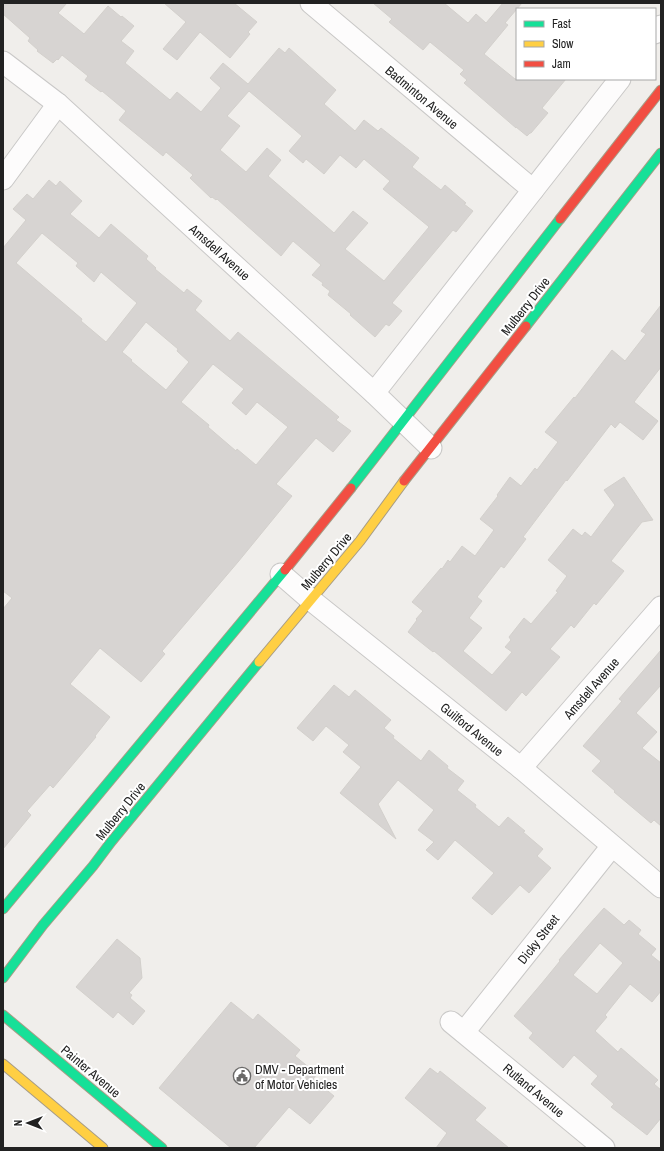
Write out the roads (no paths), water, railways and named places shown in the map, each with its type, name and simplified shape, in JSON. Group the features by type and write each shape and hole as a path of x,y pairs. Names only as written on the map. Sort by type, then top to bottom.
{"main road":[{"name":"Mulberry Drive","path":"3,909 329,516 661,90"},
{"name":"Mulberry Drive","path":"3,978 43,925 93,866 229,697 360,541 395,493 661,153"},
{"name":"Painter Avenue","path":"3,1015 162,1148"},
{"path":"3,1064 103,1148"}],"street":[{"name":"Badminton Avenue","path":"311,3 533,190"},
{"name":"Amsdell Avenue","path":"3,62 58,104 374,393 431,448"},
{"path":"374,393 619,80"},
{"path":"3,178 58,104"},
{"name":"Guilford Avenue","path":"281,574 311,600 521,768 661,887"},
{"name":"Amsdell Avenue","path":"521,768 661,608"},
{"name":"Dicky Street","path":"457,1027 612,846"},
{"name":"Rutland Avenue","path":"457,1027 604,1148"}],"place":[{"name":"DMV - Department of Motor Vehicles","path":"242,1076"}]}
